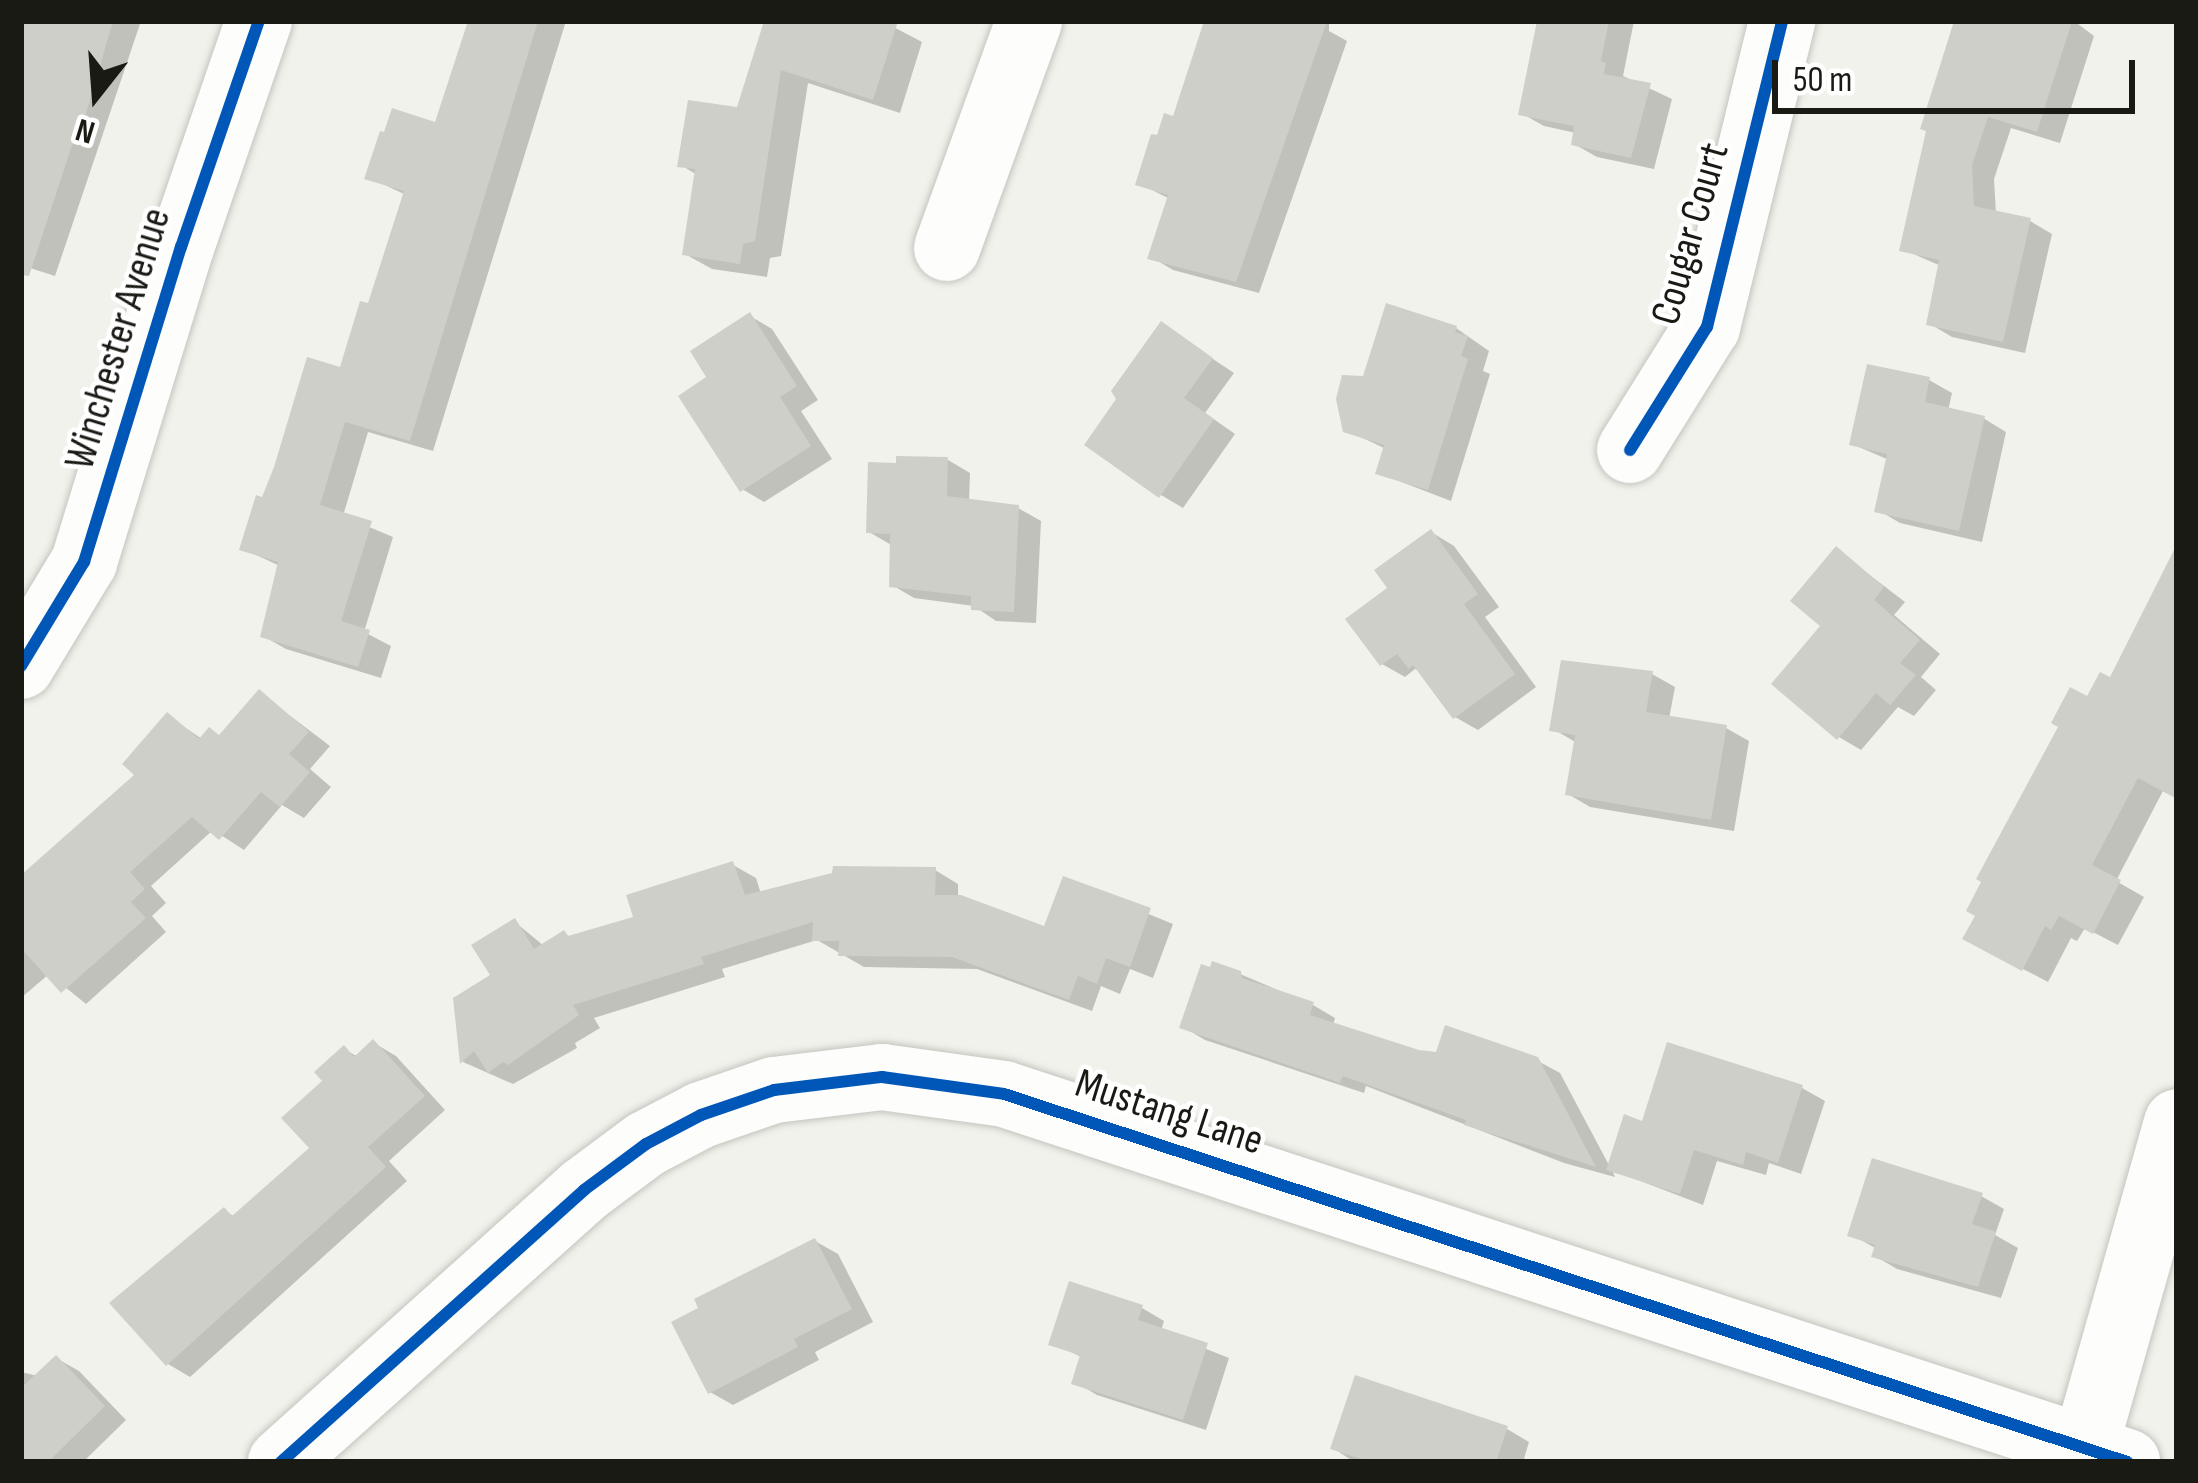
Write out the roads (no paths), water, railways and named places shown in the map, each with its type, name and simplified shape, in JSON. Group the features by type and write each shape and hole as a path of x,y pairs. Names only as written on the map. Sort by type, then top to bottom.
{"street":[{"name":"Winchester Avenue","path":"21,666 84,562 181,247 259,21"},
{"path":"946,248 1029,21"},
{"name":"Cougar Court","path":"1630,450 1707,327 1783,21"},
{"name":"Mustang Lane","path":"281,1462 584,1190 646,1144 701,1115 774,1090 882,1077 1004,1094 2098,1457"},
{"path":"2098,1457 2177,1122"}]}
